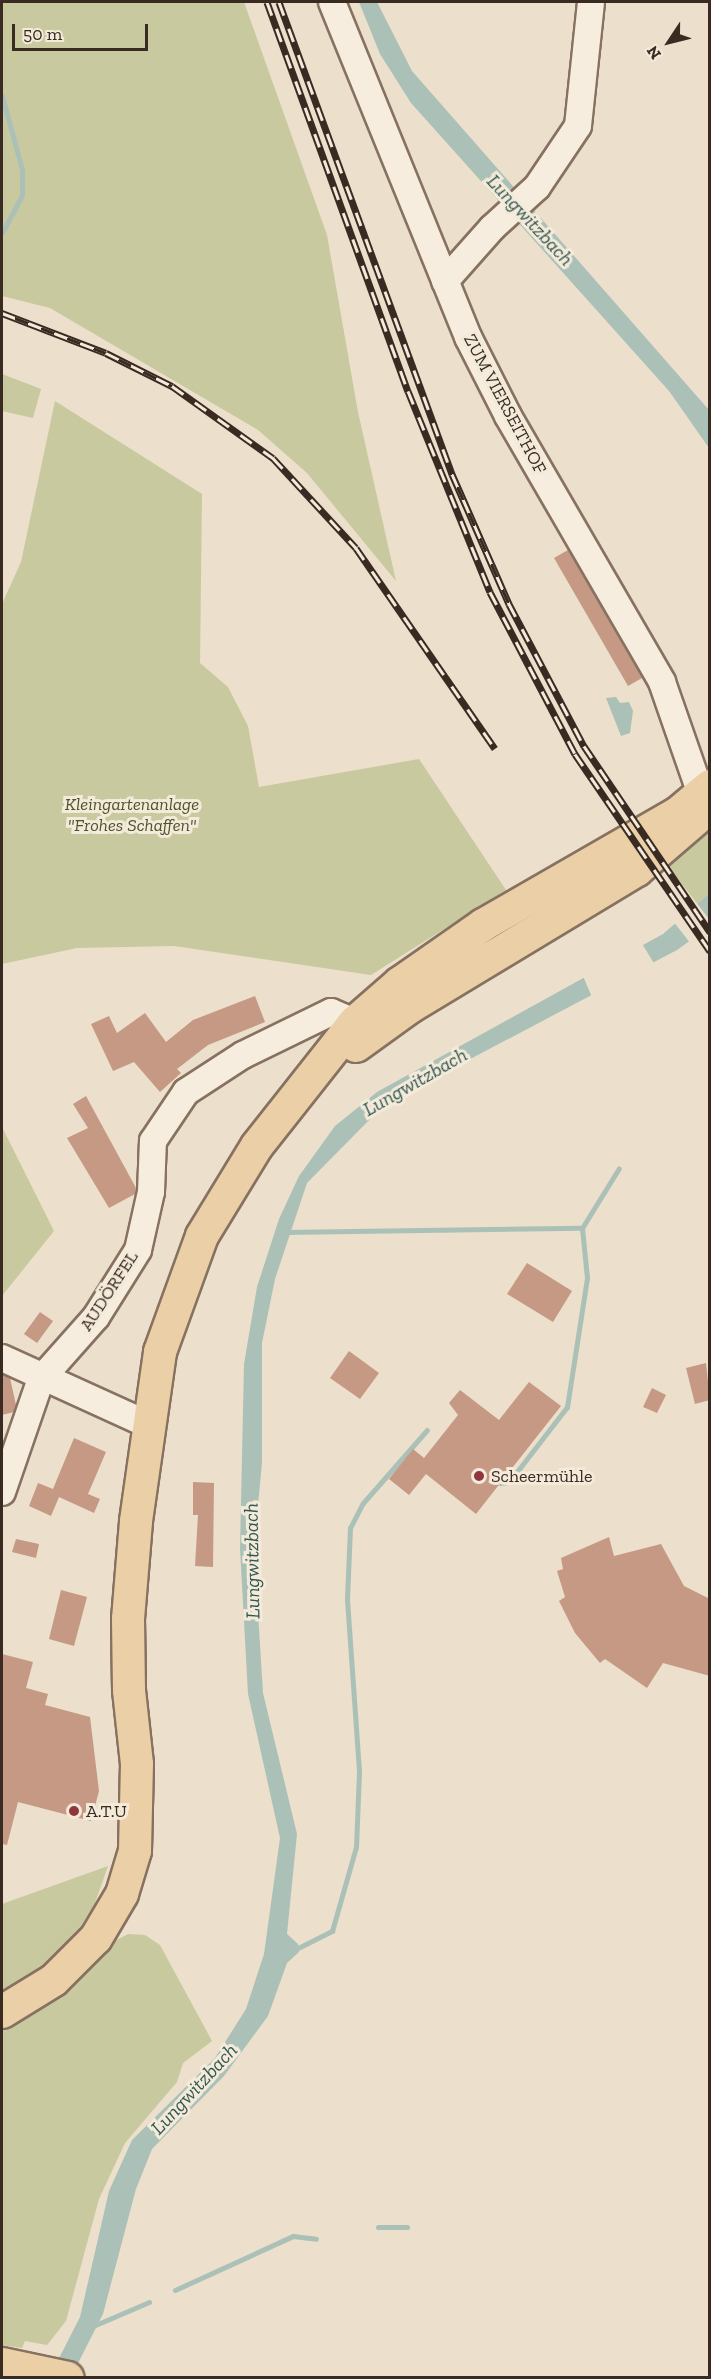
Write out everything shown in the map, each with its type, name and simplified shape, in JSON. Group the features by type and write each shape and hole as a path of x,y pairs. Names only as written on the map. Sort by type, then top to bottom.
{"main road":[{"path":"2,2012 54,1980 96,1938 122,1894 135,1851 137,1764 129,1690 128,1618 147,1424 160,1352 201,1236 284,1110 355,1022 400,983 483,925 621,848 707,795"},
{"path":"284,1110 375,1032 637,870 707,795"},
{"path":"11,2365 68,2378"}],"street":[{"name":"ZUM VIERSEITHOF","path":"332,2 445,281 508,416 662,682 707,795"},
{"path":"445,281 492,228 537,187 578,126 591,2"},
{"name":"AUDÖRFEL","path":"2,1491 41,1379 96,1317 138,1250 151,1192 153,1141 186,1092 243,1055 331,1012 355,1022"},
{"path":"2,1358 41,1379 147,1424"}],"green space":[{"path":"2,2 244,2 327,235 358,412 396,581 307,473 258,430 50,308 2,296"},
{"path":"2,374 41,389 33,418 2,411"},
{"name":"Kleingartenanlage \"Frohes Schaffen\"","path":"55,401 202,494 200,663 228,687 248,726 259,787 419,759 506,890 371,975 174,946 77,948 2,964 2,604 21,562"},
{"path":"709,831 709,919 665,862"},
{"path":"2,1127 54,1231 2,1296"},
{"path":"108,1866 95,1903 76,1934 28,1980 2,1997 2,1904"},
{"path":"128,1934 145,1935 160,1945 212,2041 183,2063 177,2082 125,2143 99,2199 66,2321 47,2345 25,2341 22,2348 2,2345 2,2030 105,1946"}],"water":[{"name":"Lungwitzbach","path":"359,2 377,2 412,71 709,410 709,448 669,391 411,103 380,54"},
{"path":"616,697 620,703 629,702 633,711 630,733 621,736 606,698"},
{"name":"Lungwitzbach","path":"709,894 709,927 677,950 385,1104 307,1183 275,1279 262,1343 262,1463 254,1548 263,1693 297,1834 287,1934 298,1944 299,1952 287,1963 268,2016 224,2076 152,2149 136,2189 103,2314 71,2377 49,2378 80,2317 109,2191 132,2140 215,2058 246,2009 264,1954 280,1838 248,1694 240,1549 244,1364 257,1287 279,1219 299,1176 335,1126 377,1092 663,934"}],"pier":[{"path":"696,902 709,919 710,931 691,944 673,921"},
{"path":"641,942 655,965 592,997 582,974"}],"building":[{"path":"568,550 642,678 628,686 554,558"},
{"path":"255,996 265,1022 208,1045 177,1069 181,1073 160,1092 134,1062 113,1071 91,1024 109,1016 117,1033 145,1013 166,1042 193,1020"},
{"path":"86,1096 136,1188 135,1194 109,1208 67,1138 88,1128 73,1104"},
{"path":"527,1263 572,1291 553,1322 507,1294"},
{"path":"40,1312 53,1321 37,1343 24,1334"},
{"path":"349,1351 379,1373 360,1399 330,1378"},
{"path":"706,1363 710,1400 695,1404 686,1368"},
{"path":"2,1374 10,1378 16,1405 14,1412 2,1415"},
{"path":"529,1382 561,1406 476,1514 426,1474 409,1495 389,1479 413,1449 424,1458 458,1415 449,1403 460,1390 499,1420"},
{"path":"652,1388 666,1395 657,1413 643,1407"},
{"path":"74,1438 106,1452 88,1494 100,1499 94,1513 59,1497 51,1516 29,1506 38,1483 53,1489"},
{"path":"193,1482 214,1483 213,1567 195,1566 198,1515 193,1515"},
{"path":"609,1537 614,1556 661,1544 684,1586 710,1599 710,1676 663,1663 647,1688 605,1659 600,1663 575,1633 559,1601 565,1597 557,1571 563,1569 561,1558"},
{"path":"16,1539 39,1544 36,1558 12,1552"},
{"path":"61,1590 87,1597 74,1646 49,1639"},
{"path":"2,1654 33,1662 26,1688 48,1694 45,1705 90,1717 99,1791 91,1821 18,1802 7,1845 2,1844"}],"waterway":[{"path":"2,96 22,169 22,195 2,233"},
{"path":"500,1483 509,1482 567,1407 587,1278 582,1228 619,1168"},
{"path":"283,1232 582,1228"},
{"path":"292,1951 332,1931 356,1847 359,1771 347,1599 350,1528 363,1503 427,1430"},
{"path":"378,2227 407,2227"},
{"path":"175,2290 293,2236 316,2239"},
{"path":"93,2326 149,2302"}],"railway":[{"path":"267,2 408,391 490,592 575,754 710,951"},
{"path":"279,2 452,474 509,604 584,746 710,932"},
{"path":"2,313 106,353 172,386 273,458 356,548 495,749"}],"place":[{"name":"Scheermühle","path":"479,1476"},
{"name":"A.T.U","path":"74,1811"}]}
